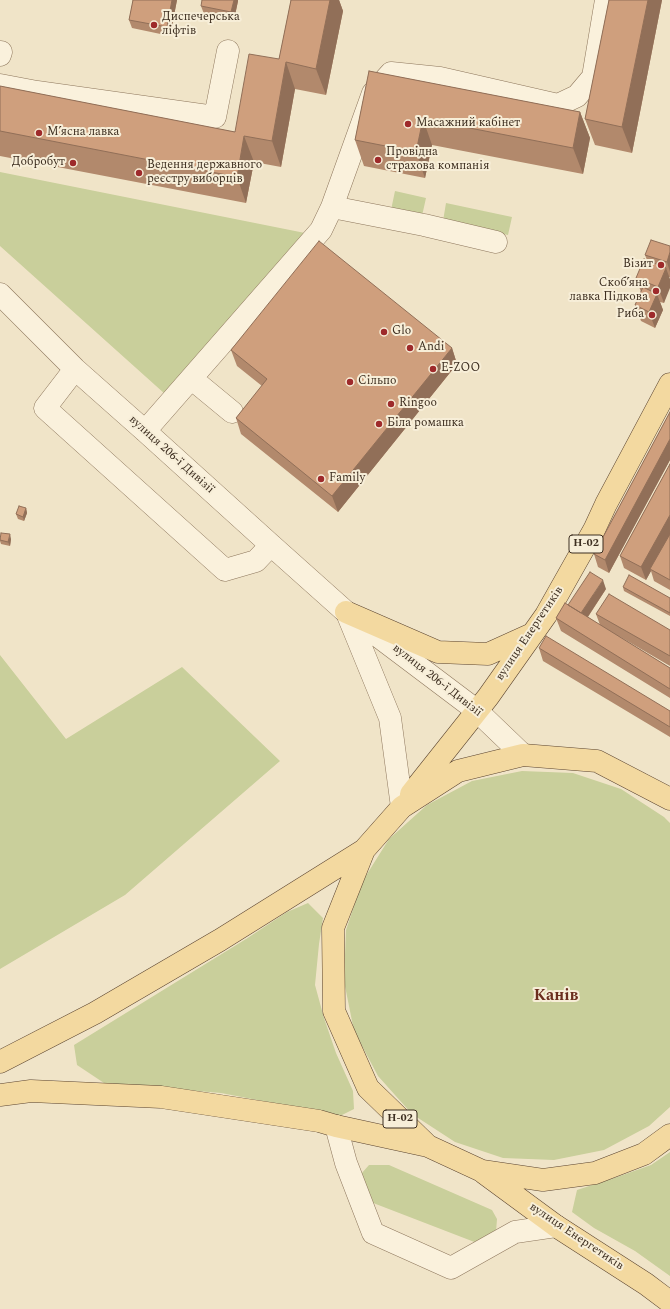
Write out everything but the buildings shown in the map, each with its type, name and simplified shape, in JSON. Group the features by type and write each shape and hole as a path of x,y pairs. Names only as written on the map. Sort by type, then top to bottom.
{"main road":[{"name":"вулиця Енергетиків","path":"402,807 476,710 488,697 531,634 546,615 594,530 606,504 670,384"},
{"path":"346,612 438,652 488,654 531,634"},
{"name":"Н-02","path":"0,1062 95,1013 220,940 364,850 402,807 458,771 524,755 597,761 670,800"},
{"name":"Н-02","path":"364,850 333,928 334,1011 368,1088 428,1146"},
{"name":"Н-02","path":"0,1095 31,1091 160,1097 318,1122 428,1146 482,1171 543,1180 595,1173 644,1154 670,1135"},
{"name":"вулиця Енергетиків","path":"482,1171 556,1226 646,1284 670,1302"}],"street":[{"path":"146,431 321,230 332,207 373,93 391,73 440,78 558,106 577,96 593,78 606,0"},
{"path":"0,85 37,92 215,118 228,51"},
{"path":"332,207 424,225 496,242"},
{"name":"вулиця 206-ї Дивізії","path":"0,294 75,369 146,431 346,612 476,710 524,755"},
{"path":"75,369 45,408 214,560 226,570 256,561 271,545"},
{"path":"192,379 232,412"},
{"name":"вулиця 206-ї Дивізії","path":"346,612 390,718 402,807"},
{"path":"336,1126 346,1163 373,1233 451,1268 515,1232 556,1226"}],"green space":[{"path":"0,172 305,233 165,394 0,246"},
{"path":"395,191 426,198 422,216 391,210"},
{"path":"446,203 512,217 508,235 443,221"},
{"path":"0,655 66,739 182,667 280,761 125,895 0,969"},
{"path":"522,771 573,773 621,789 664,817 670,823 670,1107 649,1126 604,1150 554,1160 503,1158 455,1142 412,1114 378,1076 354,1031 344,981 346,930 362,882 389,839 427,805 472,781"},
{"path":"308,903 323,918 315,985 336,1053 353,1091 354,1109 340,1116 221,1093 104,1083 77,1065 74,1045 287,912"},
{"path":"670,1152 670,1276 635,1251 594,1228 572,1212 577,1190 651,1165"},
{"path":"369,1165 389,1165 492,1210 497,1219 496,1232 477,1243 368,1201 361,1174"}],"place":[{"name":"Диспечерська ліфтів","path":"154,25"},
{"name":"Масажний кабінет","path":"408,124"},
{"name":"М’ясна лавка","path":"39,133"},
{"name":"Провідна страхова компанія","path":"378,160"},
{"name":"Добробут","path":"73,163"},
{"name":"Ведення державного реєстру виборців","path":"139,173"},
{"name":"Візит","path":"661,265"},
{"name":"Скоб’яна лавка Підкова","path":"656,291"},
{"name":"Риба","path":"652,315"},
{"name":"Glo","path":"384,332"},
{"name":"Andi","path":"410,348"},
{"name":"E-ZOO","path":"433,369"},
{"name":"Сільпо","path":"350,382"},
{"name":"Ringoo","path":"391,404"},
{"name":"Біла ромашка","path":"379,424"},
{"name":"Family","path":"321,479"}],"district":[{"name":"Канів","path":"556,997"}]}
